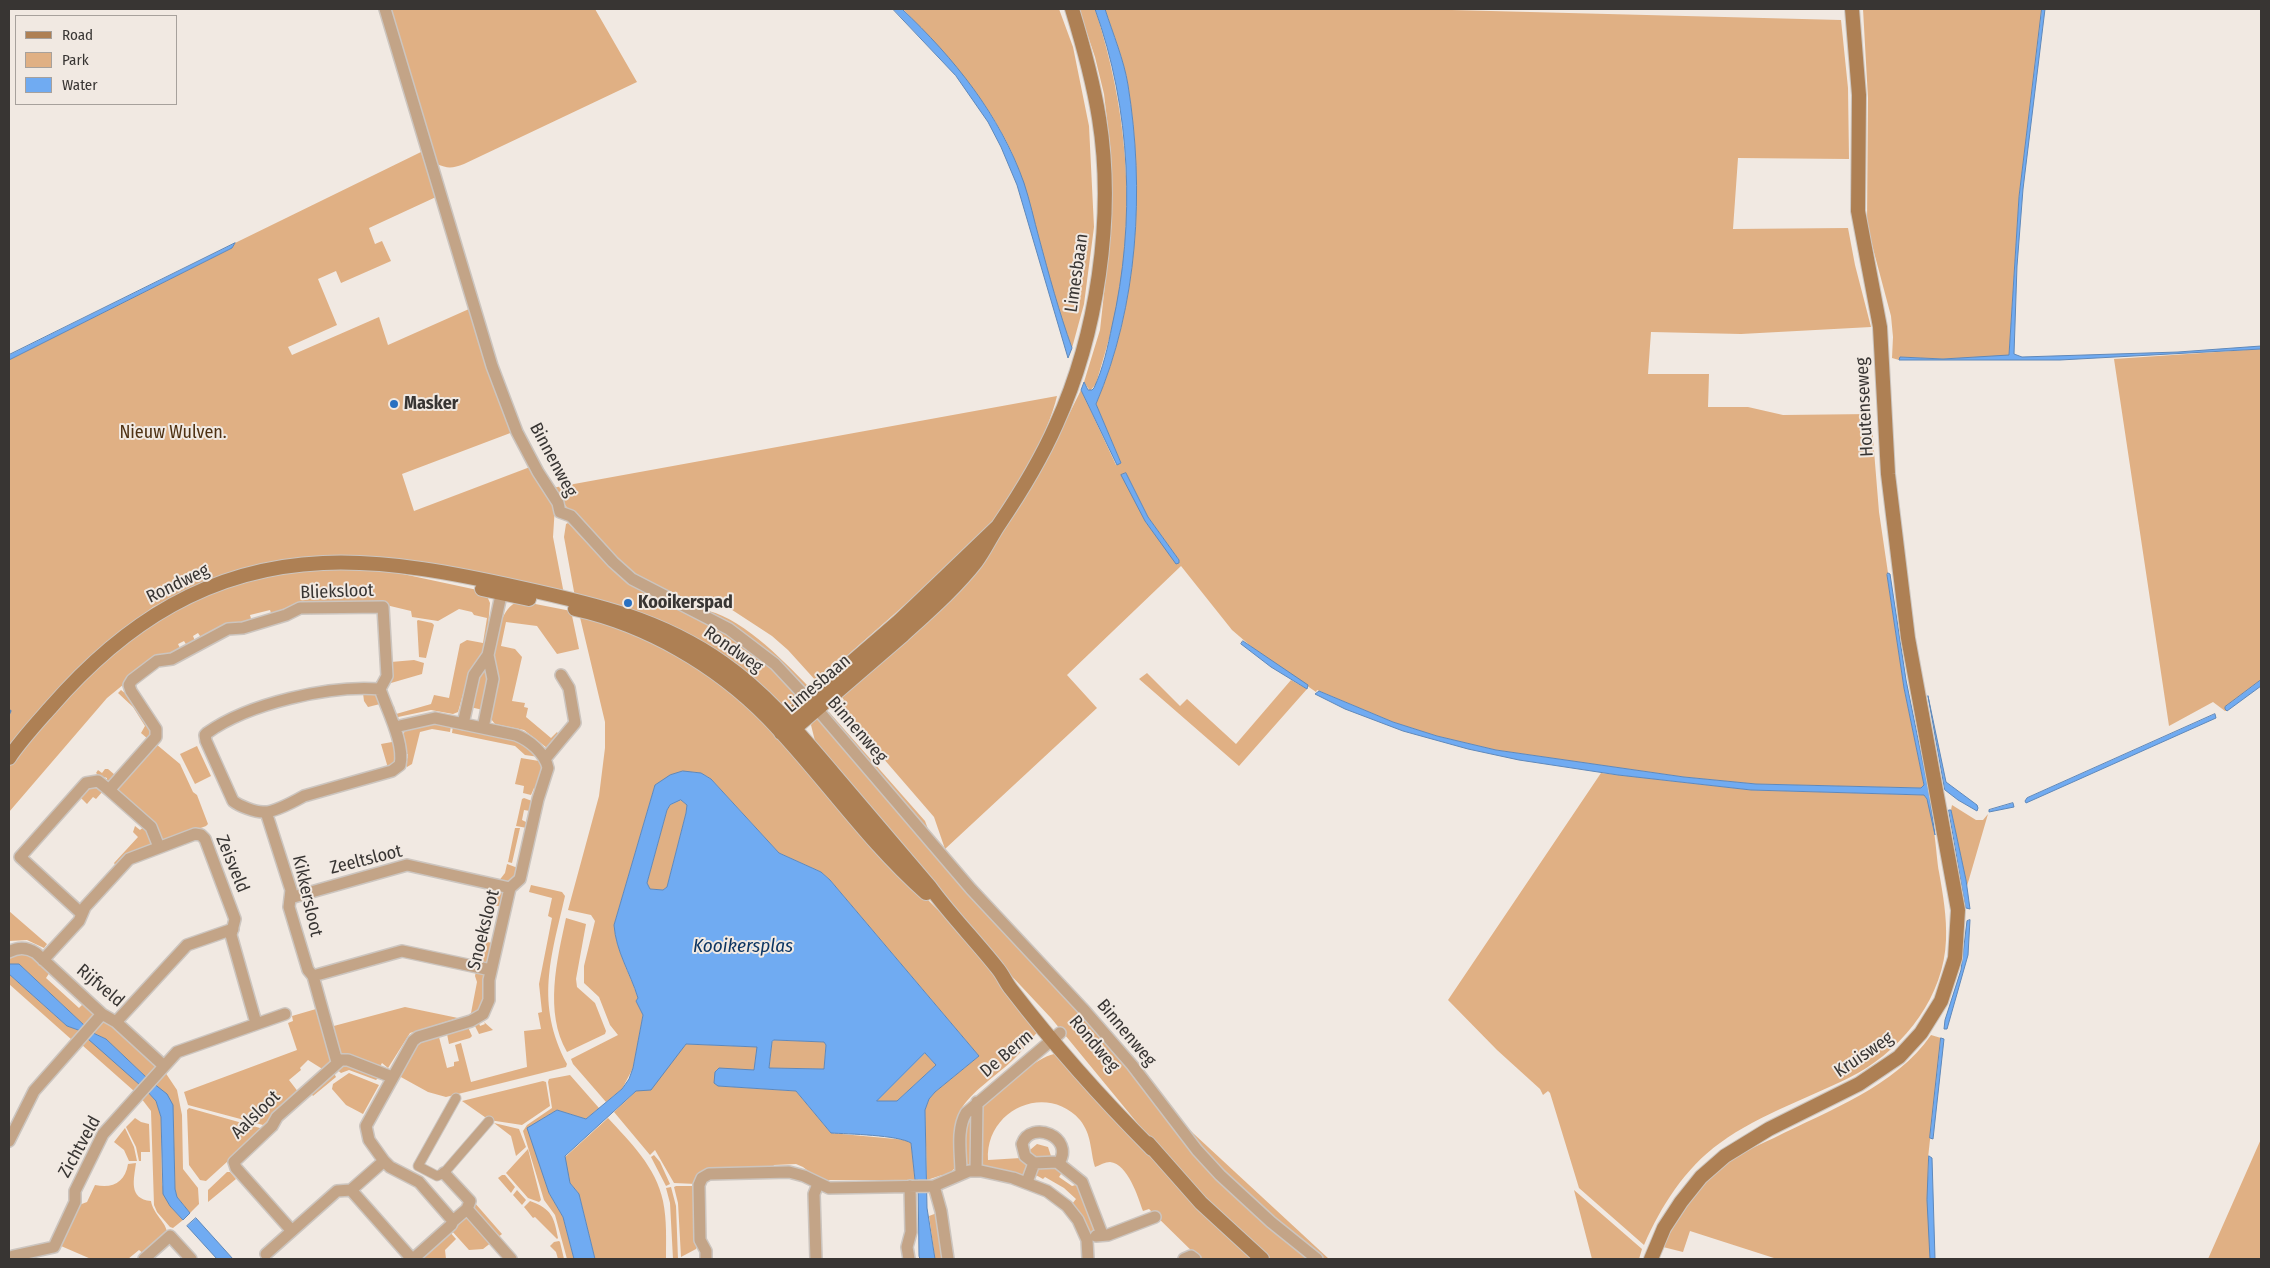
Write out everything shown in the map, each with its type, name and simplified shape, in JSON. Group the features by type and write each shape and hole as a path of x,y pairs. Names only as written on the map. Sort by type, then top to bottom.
{"main road":[{"name":"Limesbaan","path":"787,727 947,594 975,563 1030,476 1056,425 1082,355 1093,306 1101,256 1104,214 1099,120 1082,41 1072,9"},
{"name":"Houtenseweg","path":"1852,9 1859,95 1858,211 1880,327 1888,474 1900,585 1938,802"},
{"name":"Rondweg","path":"9,758 13,749 76,679 106,649 146,620 193,595 250,575 306,564 342,563 404,568 503,588 598,604 654,624 697,646 723,663 762,696 787,727 927,882 949,912 999,971 1010,988 1057,1036 1126,1122 1201,1203 1262,1259"},
{"name":"Kruisweg","path":"1652,1259 1664,1228 1680,1202 1713,1165 1753,1137 1859,1084 1880,1071 1909,1047 1932,1016 1940,1002 1952,970 1959,923 1953,876 1938,802"}],"street":[{"name":"Binnenweg","path":"385,9 481,331 506,404 528,453 558,503 560,512 571,516 632,580 715,620 741,636 775,664 815,702 971,889 1086,1011 1214,1168 1271,1222 1317,1259"},
{"path":"463,724 474,675 488,655 503,588"},
{"name":"Blieksloot","path":"110,790 157,734 129,686 132,680 157,661 172,658 228,629 243,628 286,615 300,608 383,607 387,676 380,690"},
{"path":"483,728 493,679 488,655"},
{"path":"396,727 431,718 483,728 524,739 545,758 575,723 569,688 561,676"},
{"path":"380,690 389,718 396,727 401,758 400,765 396,769 304,796 293,803 266,812 247,808 233,801 205,735 250,711 318,692 380,690"},
{"name":"Snoeksloot","path":"453,1221 425,1188 418,1182 390,1167 384,1161 369,1140 366,1126 413,1041 418,1037 471,1021 483,1014 489,1000 491,970 510,888 520,879 538,799 548,772 545,758"},
{"path":"82,914 20,856 86,783 98,781 110,790 151,827 160,847"},
{"name":"Kikkersloot","path":"266,812 291,890 291,912 308,970 313,976 337,1062"},
{"name":"Zeisveld","path":"43,960 79,921 85,907 129,859 195,834 203,836 235,920 231,935 256,1023"},
{"name":"Zeeltsloot","path":"290,898 406,865 510,888"},
{"path":"116,1022 187,945 232,929"},
{"name":"Rijfveld","path":"9,952 18,948 30,949 102,1014 116,1022 164,1066"},
{"path":"313,976 402,951 491,970"},
{"path":"9,1141 34,1091 102,1014"},
{"path":"164,1066 182,1049 285,1014"},
{"name":"De Berm","path":"969,1172 961,1125 966,1114 977,1102 1057,1036"},
{"path":"337,1062 348,1060 392,1077"},
{"name":"Aalsloot","path":"292,1231 236,1168 234,1162 272,1126 277,1117 337,1062"},
{"name":"Zichtveld","path":"12,1254 54,1247 75,1202 75,1191 103,1134 164,1066"},
{"path":"351,1190 412,1259 451,1225 467,1209 470,1201 439,1174 418,1166 456,1098"},
{"path":"425,1188 489,1120"},
{"path":"1059,1163 1063,1152 1060,1144 1052,1136 1038,1132 1025,1138 1022,1144 1025,1156 1034,1163 1059,1163 1083,1183 1102,1234"},
{"path":"266,1254 337,1191 351,1190 384,1161"},
{"path":"1027,1182 1034,1163"},
{"path":"706,1259 706,1251 700,1240 699,1185 705,1175 785,1172 800,1175 828,1188 922,1186 969,1172 1027,1182 1053,1194 1067,1206 1078,1220 1087,1240 1088,1259"},
{"path":"816,1259 814,1194 818,1184"},
{"path":"909,1259 908,1248 922,1186"},
{"path":"922,1186 941,1211 948,1259"},
{"path":"467,1209 511,1259"},
{"path":"1087,1240 1155,1217"},
{"path":"144,1259 170,1236 191,1259"}],"green space":[{"path":"390,9 595,9 637,82 464,164 444,167 437,164"},
{"path":"903,9 1059,9 1073,47 1089,126 1094,227 1084,304 1072,348 1024,184 1011,151 1001,131 977,94 949,59"},
{"path":"1079,9 1095,9 1106,46 1115,83 1121,121 1127,196 1126,233 1116,310 1096,384 1090,391 1084,382 1100,330 1112,221 1111,153 1104,94 1095,57"},
{"path":"1105,9 1413,9 1841,20 1848,88 1849,159 1738,158 1733,229 1848,228 1855,265 1871,327 1741,334 1651,332 1648,374 1709,374 1708,407 1748,407 1783,415 1871,414 1879,512 1887,575 1904,688 1924,785 1922,788 1756,784 1684,777 1496,750 1437,736 1393,722 1317,690 1316,692 1253,648 1232,630 1181,566 1067,675 1097,708 945,849 934,817 838,706 844,700 841,696 1013,515 1043,467 1081,390 1116,465 1121,463 1096,404 1110,367 1121,328 1129,288 1134,247 1136,165 1128,85","holes":["1126,473 1148,517 1179,560 1178,564 1145,521 1122,475"]},
{"path":"1863,9 2042,9 2019,197 2009,356 1943,359 1901,357 1899,360 1892,358 1891,316 1867,226 1868,98"},
{"name":"Nieuw Wulven.","path":"421,152 436,197 369,228 375,244 382,241 391,261 341,283 336,271 318,279 337,325 288,347 292,355 379,317 388,345 469,309 513,432 402,474 414,511 530,467 555,506 553,537 564,594 434,566 241,570 194,586 153,607 98,650 9,746 9,360 232,248 235,243"},
{"path":"2261,349 2261,680 2225,707 2227,711 2213,702 2169,726 2114,359"},
{"path":"1057,396 1047,427 1030,464 1020,483 990,527 955,562 817,682 788,650 772,636 720,602 692,601 633,576 569,510 552,488"},
{"path":"568,523 604,561 713,624 769,664 803,698 790,704 776,703 575,597 564,537 566,524"},
{"path":"328,568 389,571 482,591 487,596 490,603 485,649 469,673 458,712 453,714 431,710 398,717 396,716 392,706 394,706 396,714 431,704 434,695 449,698 460,644 467,640 483,643 487,618 459,609 438,621 412,617 411,611 386,605 326,605 326,601 309,602 309,605 283,609 284,614 272,616 270,610 250,615 252,622 202,639 198,633 193,636 195,641 187,646 184,641 178,644 181,650 171,656 157,657 107,698 9,812 9,764 78,684 136,632 208,593 271,574"},
{"path":"520,601 571,611 579,649 557,654 537,626 506,622 501,646 515,649 522,657 512,701 525,703 524,707 528,708 526,717 551,738 557,732 559,735 547,748 524,730 495,724 491,719 493,672 498,635 502,619 510,607"},
{"path":"702,610 730,619 744,628 759,639 807,685 804,688"},
{"path":"579,613 658,644 741,696 943,915 1040,1029 1015,1058 978,1090 960,1111 956,1129 958,1156 952,1171 944,1177 942,1175 927,1180 925,1110 929,1099 935,1092 979,1056 830,880 821,872 779,853 711,779 696,772 683,773 655,785 614,925 617,944 638,998 636,1001 643,1015 633,1068 622,1089 606,1102 573,1064 571,1059 618,1035 610,1025 599,997 584,983 584,966 595,921 591,915 568,910 599,796 605,748 605,722"},
{"path":"418,620 434,625 426,658 419,657"},
{"path":"414,660 424,663 422,674 391,683 390,679 393,679 393,672 390,672 391,662"},
{"path":"480,668 489,668 483,710 470,707"},
{"path":"1147,673 1180,706 1187,699 1236,744 1291,680 1307,689 1239,766 1139,679"},
{"path":"121,690 126,694 128,692 152,729 152,735 148,739 141,733 145,726 133,707 118,693"},
{"path":"363,693 376,693 380,704 368,707 364,701"},
{"path":"829,712 925,821 931,837 826,715"},
{"path":"817,714 1137,1078 1159,1108 1310,1259 1270,1259 1240,1234 1171,1164 1051,1018 1006,970 921,871 894,834 815,741 811,725"},
{"path":"430,722 451,726 450,732 432,729 420,732 412,764 407,767 405,759 408,758 408,754 404,754 404,733 406,728"},
{"path":"453,726 519,740 539,757 525,755 515,746 452,733"},
{"path":"394,743 397,761 388,768 381,744"},
{"path":"156,744 180,764 193,792 197,795 208,824 166,841 162,841 117,790 117,787"},
{"path":"197,746 211,776 195,784 180,754"},
{"path":"521,758 539,761 543,768 536,788 534,788 531,795 523,793 524,786 515,784"},
{"path":"105,769 108,769 115,775 112,780 107,781 107,778 104,777 103,779 96,773 98,770 102,773"},
{"path":"1601,773 1751,790 1924,795 1932,820 1945,914 1946,940 1944,960 1938,980 1930,999 1906,1034 1892,1049 1858,1073 1736,1132 1707,1153 1685,1176 1666,1202 1644,1245 1579,1188 1550,1093 1548,1091 1543,1095 1540,1089 1497,1050 1448,1000"},
{"path":"94,785 103,791 96,799 93,797 87,804 80,797"},
{"path":"522,799 532,801 530,811 524,810 522,820 528,823 527,828 516,826"},
{"path":"681,800 687,805 686,813 667,887 663,890 650,889 647,883 667,810 670,805"},
{"path":"1952,805 1976,820 1983,820 1988,814 1967,886 1951,810"},
{"path":"135,826 140,830 145,826 152,843 116,866 114,863 138,837 133,832"},
{"path":"515,828 520,828 512,863 508,862"},
{"path":"507,864 518,868 516,875 509,881 498,882 505,873"},
{"path":"531,885 562,892 565,896 551,960 549,1000 551,1021 557,1042 567,1064 566,1067 446,1097 428,1092 399,1076 417,1042 439,1037 447,1068 454,1066 454,1062 459,1061 455,1045 461,1043 471,1082 527,1067 524,1031 541,1029 538,1013 542,1012 539,984 552,918 548,916 552,898 529,892"},
{"path":"495,887 503,893 501,906 494,906 486,940 482,939"},
{"path":"9,911 47,944 44,948 27,940 9,941"},
{"path":"566,918 586,924 576,979 577,987 595,1003 606,1031 605,1034 567,1052 560,1036 554,1003 556,968"},
{"path":"482,941 493,943 490,959 484,964 477,963"},
{"path":"14,954 31,955 50,972 46,978 79,1008 83,1004 95,1015 85,1026 19,964 11,964 9,970 9,957"},
{"path":"476,971 484,973 485,976 483,1006 473,1016 471,1013 477,982"},
{"path":"9,974 67,1026 81,1031 72,1040 9,984"},
{"path":"405,1007 458,1018 410,1033 388,1068 382,1063 379,1068 340,1053 330,1027"},
{"path":"316,1009 331,1061 324,1070 308,1060 300,1068 301,1070 289,1080 299,1093 263,1125 188,1105 184,1092 297,1050 288,1023 293,1021 292,1016"},
{"path":"104,1020 124,1035 123,1037 153,1064 155,1062 157,1067 147,1078 106,1039 91,1032"},
{"path":"484,1022 493,1030 479,1034 475,1026 479,1023 480,1026 485,1024"},
{"path":"468,1027 472,1036 470,1038 449,1044 447,1034"},
{"path":"1931,1035 1941,1038 1928,1158 1930,1259 1777,1259 1690,1231 1683,1252 1663,1247 1674,1225 1695,1194 1721,1168 1747,1151 1860,1096 1899,1069"},
{"path":"87,1036 140,1085 134,1091 82,1045"},
{"path":"774,1040 824,1042 826,1045 824,1069 769,1068 772,1042"},
{"path":"686,1044 758,1047 754,1070 719,1086 796,1091 831,1133 906,1140 911,1143 915,1180 820,1180 796,1164 774,1165 773,1167 711,1169 696,1184 674,1183 655,1150 650,1155 614,1112"},
{"path":"925,1053 936,1065 897,1101 877,1101"},
{"path":"1054,1054 1059,1055 1255,1259 1200,1259 1149,1209 1143,1211 1131,1182 1122,1169 1110,1162 1095,1167 1089,1137 1080,1120 1066,1109 1051,1103 1035,1103 1020,1107 1007,1115 996,1127 990,1142 988,1160 1021,1158 1025,1161 1028,1168 1025,1175 982,1165 980,1162 981,1110 984,1105 1006,1084 1027,1068 1037,1061"},
{"path":"346,1065 380,1076 376,1080 349,1070 341,1073 336,1069"},
{"path":"333,1071 336,1077 313,1096 310,1092"},
{"path":"165,1072 177,1090 182,1115 183,1169 198,1188 199,1204 190,1213 177,1197 175,1189 173,1110 153,1083"},
{"path":"349,1073 379,1085 363,1114 346,1105 332,1089 333,1084"},
{"path":"570,1075 599,1108 586,1119 557,1110 542,1119 530,1133 549,1193 563,1217 574,1259 567,1259 555,1215 544,1200 523,1131 527,1125 552,1108 549,1079"},
{"path":"543,1081 546,1082 550,1106 522,1125 489,1120 462,1101"},
{"path":"146,1090 156,1101 161,1117 162,1184 170,1206 183,1220 173,1228 157,1212 154,1205 151,1111 141,1098"},
{"path":"189,1108 262,1130 206,1181 200,1180 189,1165 187,1110"},
{"path":"973,1113 971,1163 968,1165 964,1159 965,1121"},
{"path":"135,1118 149,1124 150,1152 141,1152 141,1161 139,1161 136,1147 126,1127"},
{"path":"608,1118 641,1156 655,1177 660,1189 665,1215 666,1259 595,1259 579,1194 570,1183 564,1158"},
{"path":"1181,1122 1329,1259 1320,1259 1209,1159"},
{"path":"494,1123 519,1129 526,1147 516,1156 511,1136"},
{"path":"125,1128 134,1147 137,1161 129,1161 124,1150 114,1142"},
{"path":"2261,1139 2261,1259 2208,1259"},
{"path":"1037,1144 1048,1147 1051,1156 1042,1158 1033,1155 1030,1150"},
{"path":"528,1149 541,1200 539,1202 528,1198 506,1173"},
{"path":"654,1155 660,1162 670,1184 666,1186 651,1157"},
{"path":"136,1163 134,1187 136,1192 144,1199 151,1201 167,1233 144,1254 139,1250 128,1259 91,1259 61,1246 60,1244 79,1205 87,1202 95,1185 107,1186 117,1183 124,1175 128,1164"},
{"path":"1054,1165 1063,1171 1059,1177 1072,1186 1079,1184 1096,1232 1090,1234 1072,1204 1076,1199 1064,1188 1045,1177 1043,1179 1034,1174 1037,1168"},
{"path":"227,1172 230,1172 236,1179 208,1202 208,1190"},
{"path":"505,1175 515,1187 511,1193 498,1178"},
{"path":"696,1186 698,1245 696,1249 681,1257 678,1203 674,1187"},
{"path":"671,1187 676,1206 678,1259 673,1259 670,1203 666,1188"},
{"path":"517,1190 526,1200 522,1205 513,1195"},
{"path":"1574,1190 1642,1249 1639,1259 1592,1259"},
{"path":"530,1201 543,1207 551,1215 555,1224 557,1239 535,1217 533,1218 524,1207"},
{"path":"474,1202 502,1234 497,1238 470,1208"},
{"path":"937,1213 946,1259 935,1259 929,1216"},
{"path":"465,1218 468,1218 492,1242 483,1249 469,1250 451,1230"},
{"path":"449,1231 456,1239 445,1250 446,1259 421,1259 422,1255"},
{"path":"559,1241 564,1259 558,1259 556,1252 550,1246 554,1242"}],"water":[{"path":"893,9 902,9 940,47 974,89 1002,134 1024,183 1054,293 1072,348 1068,358 1017,185 1001,147 988,122 956,76"},
{"path":"1095,9 1105,9 1124,66 1133,125 1136,165 1134,247 1129,288 1121,328 1096,404 1121,463 1117,465 1081,390 1084,382 1088,390 1094,388 1107,349 1120,287 1125,247 1127,206 1123,126 1107,47"},
{"path":"2042,9 2045,9 2023,189 2017,266 2014,354 2022,357 2178,352 2261,346 2261,349 2060,360 1899,360 1900,357 1943,359 2009,355 2019,197"},
{"path":"235,243 232,248 9,360 9,355"},
{"path":"1126,473 1148,517 1179,560 1179,563 1176,564 1145,521 1121,475"},
{"path":"1888,573 1890,574 1906,680 1929,793 1935,835 1927,799 1924,795 1751,790 1618,775 1519,760 1468,749 1403,731 1345,709 1315,694 1319,691 1393,722 1437,736 1496,750 1684,777 1756,784 1921,788 1924,785 1904,688"},
{"path":"1243,641 1308,685 1307,689 1271,667 1241,644"},
{"path":"2261,680 2261,686 2227,711 2225,709 2225,707"},
{"path":"1928,696 1946,782 1977,805 1977,811 1945,790"},
{"path":"2215,714 2216,718 2026,803 2025,801 2027,798"},
{"name":"Kooikersplas","path":"683,771 701,773 711,779 779,853 821,872 830,880 979,1056 935,1092 929,1099 925,1110 927,1208 935,1259 920,1259 919,1256 918,1180 915,1180 911,1143 895,1138 831,1133 796,1091 718,1086 714,1083 715,1072 719,1068 754,1070 757,1047 686,1044 651,1090 636,1091 565,1156 570,1183 579,1194 595,1259 574,1259 563,1217 549,1193 527,1128 557,1110 586,1119 622,1089 629,1079 633,1068 643,1015 636,1001 638,998 635,989 617,944 614,925 655,785 670,775","holes":["681,800 687,805 686,813 667,887 663,890 650,889 647,883 667,810 670,805","774,1040 824,1042 826,1045 824,1069 769,1068 772,1042","925,1053 936,1065 897,1101 877,1101"]},
{"path":"2013,803 2014,807 1989,812 1989,810"},
{"path":"1949,810 1951,810 1966,880 1970,909 1966,908"},
{"path":"1970,920 1968,955 1947,1029 1944,1029 1945,1020 1961,970 1967,921"},
{"path":"10,964 19,964 85,1026 81,1031 67,1026 9,974"},
{"path":"91,1032 106,1039 147,1078 140,1085 88,1039 87,1036"},
{"path":"1941,1038 1944,1039 1933,1139 1930,1138"},
{"path":"153,1083 167,1094 173,1105 175,1189 177,1197 190,1213 183,1220 170,1206 163,1194 161,1117 156,1101 146,1090"},
{"path":"1929,1156 1932,1158 1935,1259 1930,1259 1927,1200"},
{"path":"196,1218 233,1259 217,1259 187,1226"}],"place":[{"name":"Masker","path":"394,404"},
{"name":"Kooikerspad","path":"628,603"}]}
